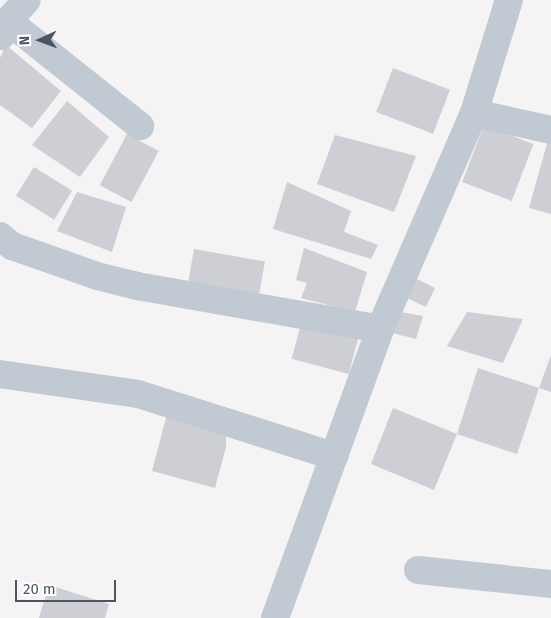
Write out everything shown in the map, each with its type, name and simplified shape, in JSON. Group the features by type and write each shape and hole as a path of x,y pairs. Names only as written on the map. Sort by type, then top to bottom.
{"street":[{"path":"27,0 4,29 140,126"},
{"path":"275,618 380,329 474,113 509,0"},
{"path":"474,113 551,130"},
{"path":"0,236 12,246 97,276 137,286 380,329"},
{"path":"0,374 138,394 334,456"},
{"path":"418,570 551,584"}],"building":[{"path":"6,45 61,91 32,128 0,105 0,58"},
{"path":"393,68 450,90 433,134 376,112"},
{"path":"67,101 109,137 80,177 32,145"},
{"path":"484,125 533,144 512,201 462,182"},
{"path":"127,134 159,151 132,202 100,185"},
{"path":"335,135 416,156 394,212 317,184"},
{"path":"548,140 551,141 551,214 529,208"},
{"path":"34,167 72,191 54,220 16,196"},
{"path":"287,182 351,211 344,232 378,245 371,259 273,229"},
{"path":"77,192 126,207 112,252 57,231"},
{"path":"304,248 367,272 355,312 301,298 307,283 296,280"},
{"path":"194,249 265,262 258,300 187,287"},
{"path":"413,277 435,288 426,307 409,299"},
{"path":"401,312 423,316 416,339 392,333"},
{"path":"467,312 523,319 503,363 447,346"},
{"path":"302,320 359,335 349,374 292,359"},
{"path":"551,355 551,392 539,388"},
{"path":"478,368 539,388 517,454 457,434"},
{"path":"393,408 457,434 434,490 371,464"},
{"path":"167,414 226,431 226,447 215,488 152,471"},
{"path":"49,585 109,604 105,618 39,618"}]}
